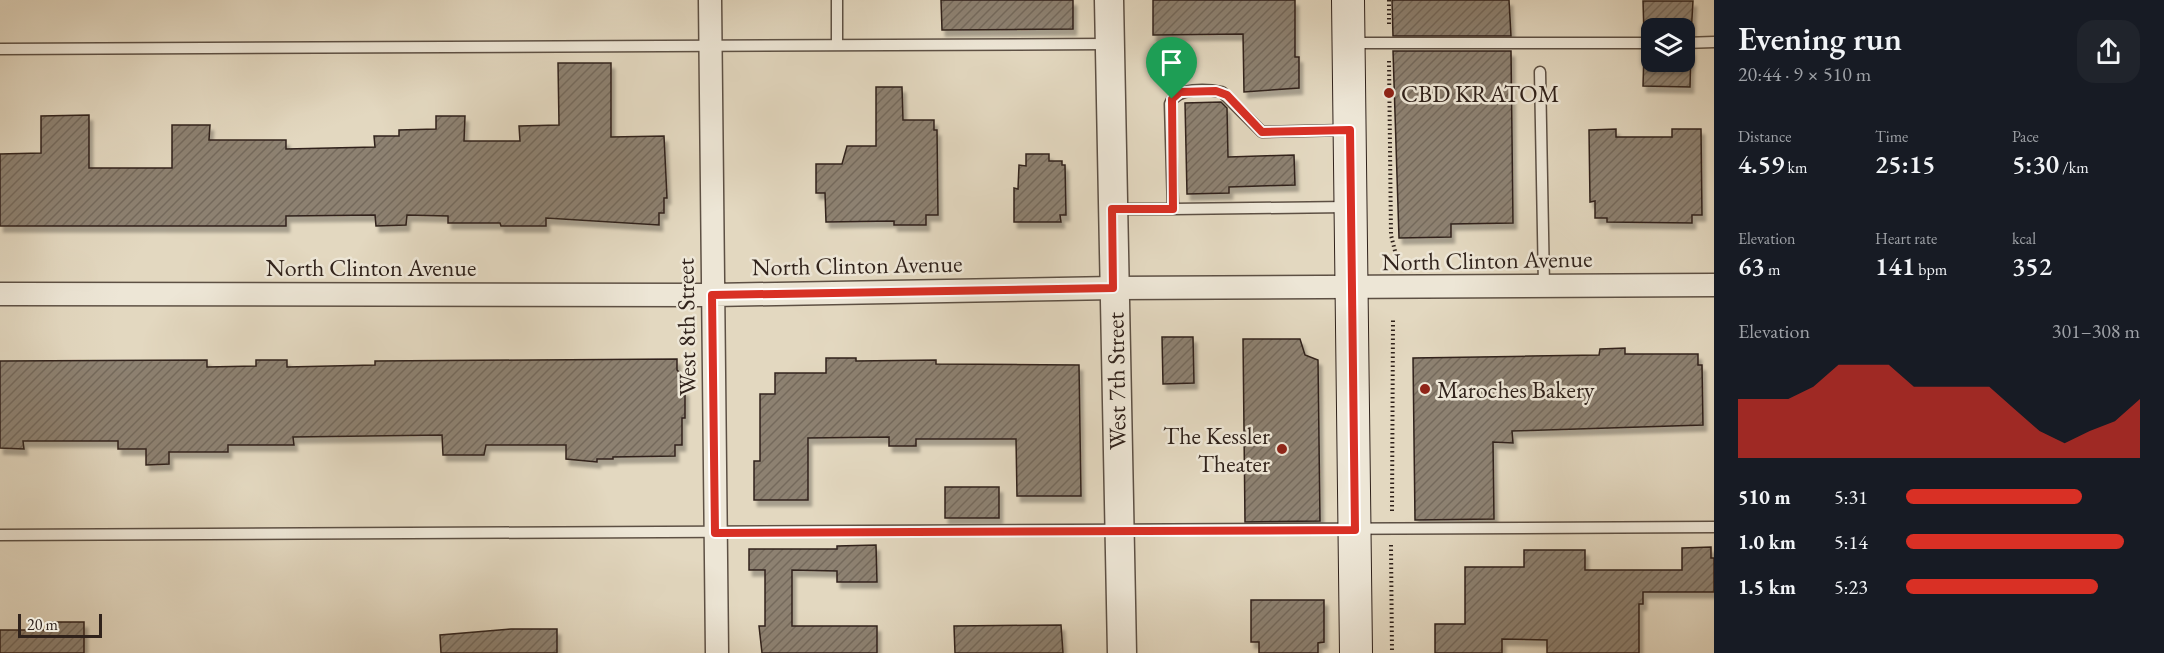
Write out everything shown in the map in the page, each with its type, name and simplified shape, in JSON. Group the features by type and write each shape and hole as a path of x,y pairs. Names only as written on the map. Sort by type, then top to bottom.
{"main road":[{"path":"1348,0 1356,653"}],"street":[{"name":"West 8th Street","path":"710,0 717,653"},
{"name":"West 7th Street","path":"1109,0 1122,653"},
{"name":"North Clinton Avenue","path":"0,294 712,295 1113,288 1714,285"}],"lane":[{"path":"837,0 837,45"},
{"path":"1695,42 1714,42"},
{"path":"1348,43 1641,43"},
{"path":"0,49 1110,44"},
{"path":"1540,72 1544,286"},
{"path":"1173,209 1170,104 1180,92 1222,92 1262,132 1350,130"},
{"path":"1112,209 1350,207"},
{"path":"0,535 1120,532 1714,527"}],"path":[{"path":"1389,0 1391,235 1395,251"},
{"path":"1392,320 1392,653"}],"building":[{"path":"941,0 1073,0 1073,29 942,30"},
{"path":"1153,0 1295,0 1295,57 1299,57 1299,88 1244,92 1243,34 1153,35"},
{"path":"1392,0 1509,0 1511,36 1393,36"},
{"path":"1643,1 1693,1 1692,18 1643,18"},
{"path":"1393,51 1511,51 1513,223 1451,224 1451,237 1399,238"},
{"path":"558,63 611,63 611,137 664,136 667,198 664,198 664,213 659,213 659,225 546,218 546,226 501,226 500,223 448,223 448,216 407,215 406,225 376,226 375,215 286,216 286,226 0,226 0,154 41,153 41,116 89,115 89,168 172,168 172,125 210,125 209,140 286,140 286,149 375,147 374,136 399,136 399,130 436,129 436,116 465,116 464,141 520,141 519,126 559,125"},
{"path":"1643,72 1690,72 1690,87 1643,86"},
{"path":"876,87 902,87 903,120 934,120 934,130 937,130 938,215 926,215 926,225 894,225 894,221 826,222 825,193 816,193 816,164 842,164 847,146 876,146"},
{"path":"1221,102 1227,108 1228,157 1294,155 1295,185 1229,187 1229,193 1187,194 1185,103"},
{"path":"1616,129 1616,137 1672,137 1672,129 1701,129 1702,215 1692,215 1692,223 1607,222 1607,218 1595,218 1595,201 1590,202 1589,130"},
{"path":"1026,154 1049,154 1049,161 1062,161 1062,165 1065,165 1066,215 1060,215 1061,222 1014,222 1014,188 1018,189 1019,165 1026,166"},
{"path":"1162,337 1193,337 1194,383 1163,384"},
{"name":"The Kessler Theater","path":"1243,339 1300,339 1305,355 1318,360 1320,521 1245,522"},
{"path":"1625,348 1625,354 1698,354 1698,365 1702,365 1703,425 1512,431 1513,443 1493,442 1494,519 1415,520 1413,358 1599,355 1600,349"},
{"path":"826,358 856,358 856,361 936,360 936,364 1079,365 1081,496 1017,496 1016,439 916,439 916,446 889,446 889,437 808,438 808,500 754,500 754,461 760,461 760,394 775,394 775,373 826,373"},
{"path":"677,359 677,370 682,375 679,390 685,390 685,418 682,418 682,445 675,445 675,456 613,457 613,459 597,459 597,462 566,459 566,445 486,445 484,455 443,455 442,435 293,437 294,445 228,445 228,452 169,452 169,464 146,465 146,449 118,449 118,441 23,441 24,449 0,448 0,361 207,360 207,367 256,366 256,360 287,360 287,367 375,365 375,361"},
{"path":"945,487 999,487 999,518 945,518"},
{"path":"876,545 877,582 837,582 837,571 792,570 792,626 877,626 877,653 762,653 759,626 765,626 765,570 749,570 749,549 837,549 837,546"},
{"path":"1711,547 1711,558 1714,558 1714,592 1643,592 1643,604 1639,604 1639,653 1547,653 1547,640 1502,639 1502,653 1435,653 1435,624 1465,624 1465,567 1524,567 1524,550 1585,550 1585,570 1682,570 1682,548"},
{"path":"1251,600 1324,600 1324,642 1318,643 1318,653 1259,653 1259,642 1251,642"},
{"path":"52,622 84,622 84,653 0,653 0,630 52,630"},
{"path":"1061,625 1063,653 955,653 954,626"},
{"path":"511,629 557,629 557,653 441,653 440,635"}],"place":[{"name":"CBD KRATOM","path":"1389,93"},
{"name":"Maroches Bakery","path":"1425,389"},
{"name":"The Kessler Theater","path":"1282,449"}],"route":[{"path":"1180,92 1222,92 1262,132 1350,130 1355,530 715,533 712,295 1113,288 1112,209 1173,209 1170,104 1172,99 1180,92"}]}
